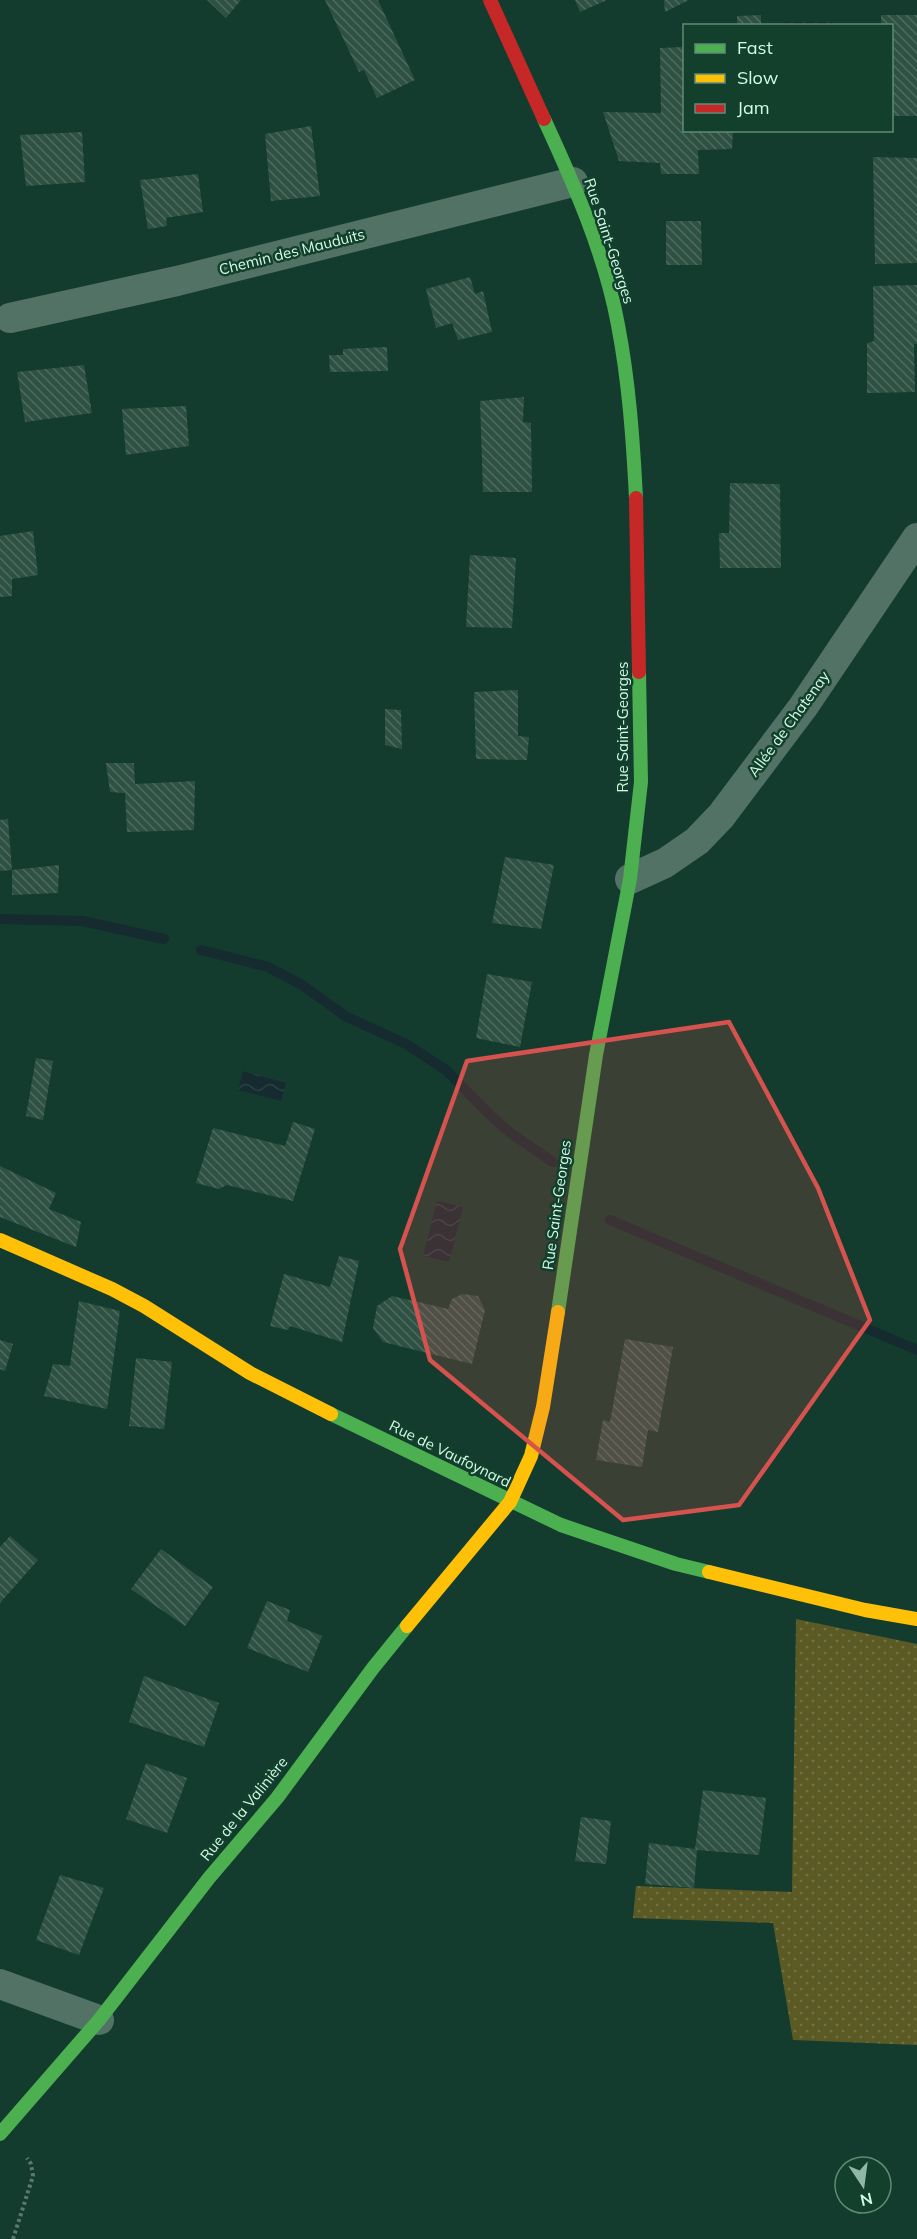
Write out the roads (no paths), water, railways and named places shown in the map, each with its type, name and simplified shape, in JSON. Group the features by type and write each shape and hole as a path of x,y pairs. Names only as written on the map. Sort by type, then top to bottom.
{"street":[{"name":"Rue Saint-Georges","path":"490,0 573,182 599,255 618,324 633,434 638,528 642,750 641,782 630,879 596,1055 573,1220 543,1407 531,1456 510,1502"},
{"name":"Chemin des Mauduits","path":"10,318 177,281 573,182"},
{"name":"Allée de Chatenay","path":"630,879 665,863 697,841 721,816 804,707 917,538"},
{"name":"Rue de Vaufoynard","path":"0,1240 118,1292 250,1373 561,1525 676,1564 853,1607 917,1620"},
{"name":"Rue de la Valinière","path":"2,2131 99,2020 209,1878 277,1798 373,1668 510,1502"},
{"path":"0,1984 99,2020"}],"water":[{"path":"784,22 832,22 832,24 784,24"},
{"path":"243,1071 286,1083 281,1101 238,1090"},
{"path":"437,1201 463,1207 449,1262 423,1256"}],"waterway":[{"path":"0,919 83,921 164,939"},
{"path":"201,950 268,967 302,985 347,1017 406,1044 446,1070 491,1116 512,1134 553,1162"},
{"path":"610,1220 917,1350"}]}
